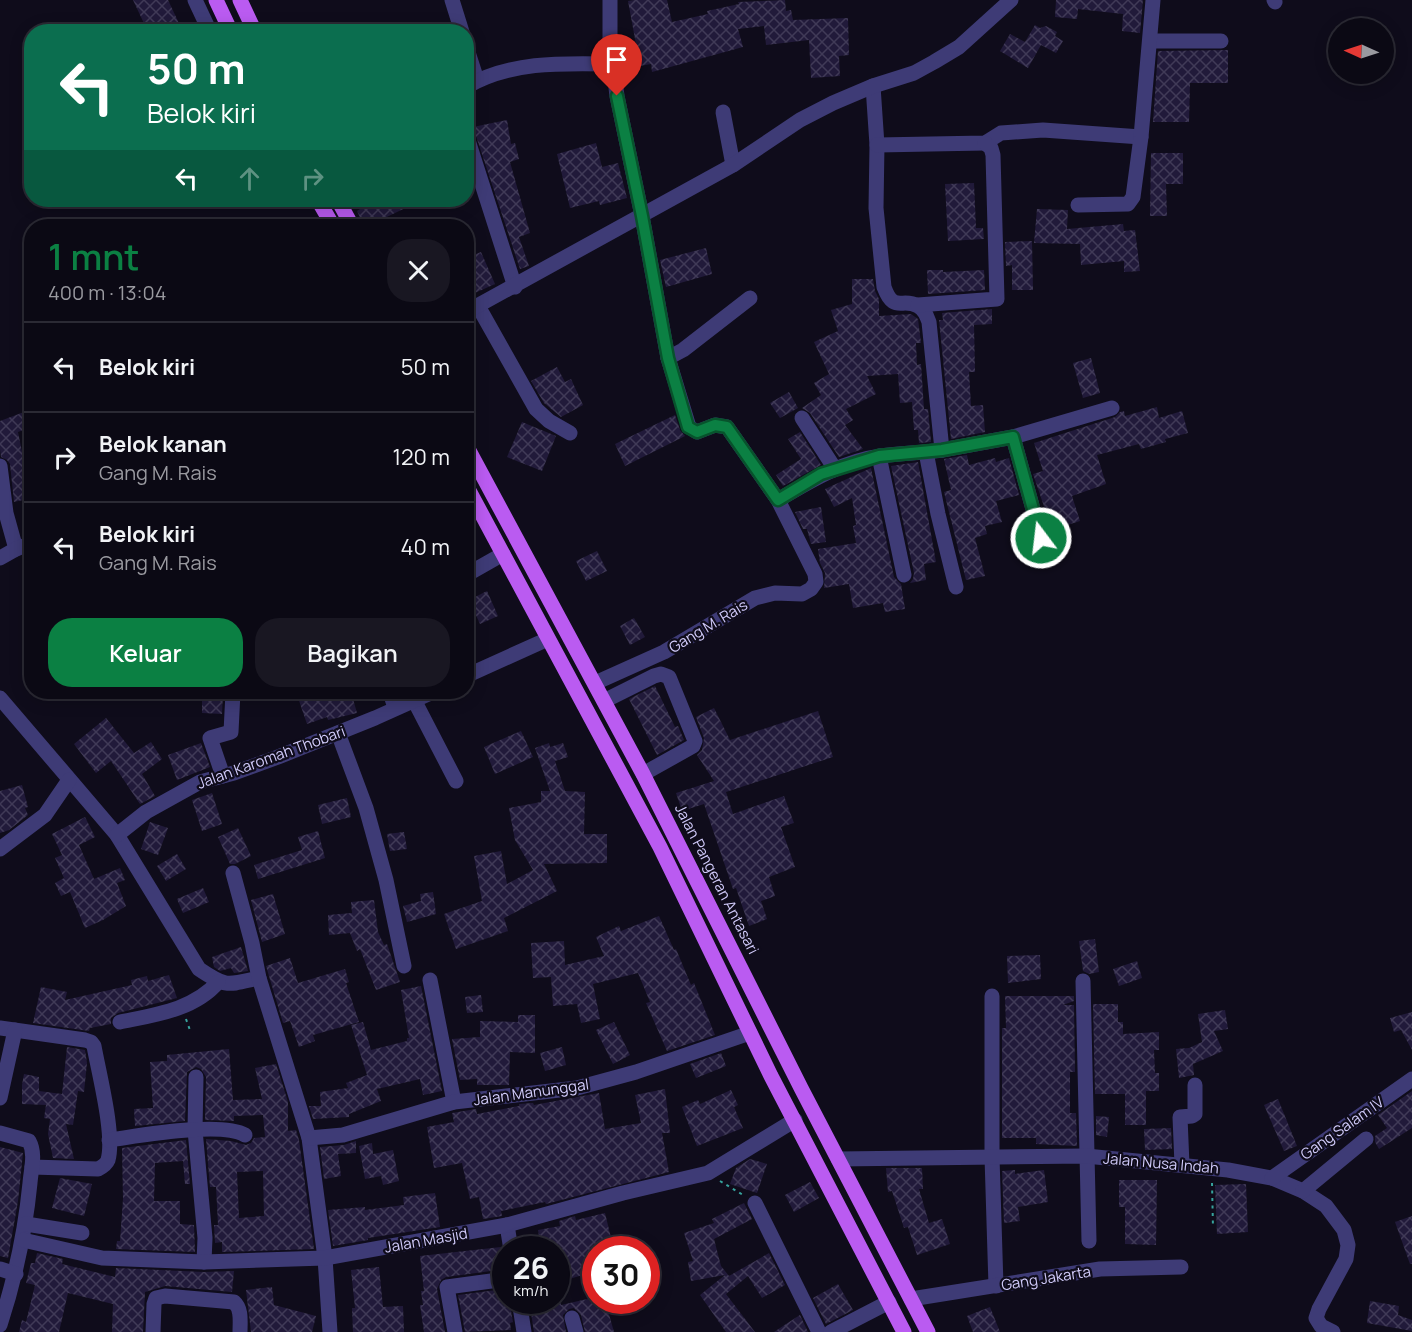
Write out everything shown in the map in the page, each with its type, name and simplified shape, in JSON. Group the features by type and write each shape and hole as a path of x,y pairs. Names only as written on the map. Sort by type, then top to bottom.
{"main road":[{"path":"216,0 228,24"},
{"path":"240,0 251,24"},
{"name":"Jalan Pangeran Antasari","path":"474,460 643,774 928,1332"},
{"path":"474,500 654,837 750,1033 904,1332"},
{"path":"685,898 693,904 700,903 703,899 702,889"},
{"path":"696,921 696,914 700,909 707,908 714,911"}],"street":[{"path":"195,0 206,24"},
{"path":"452,0 460,24"},
{"name":"Gang M. Rais","path":"595,683 664,652 754,598 775,593 801,594 812,589 816,582 815,574 778,500 727,427 715,425 697,432 688,427 668,358 612,64 610,0"},
{"path":"474,308 733,165 800,120 873,86 914,72 959,47 1009,0"},
{"path":"1078,205 1128,204 1133,197 1141,137 1153,0"},
{"path":"1150,41 1221,41"},
{"path":"474,82 497,72 531,66 563,63 612,64"},
{"path":"873,86 878,145 876,208 884,287 888,299 893,302 918,305 997,298 993,155 991,148 985,143"},
{"path":"723,112 733,165"},
{"path":"878,145 985,143 1001,133 1043,130 1141,137"},
{"path":"474,159 515,287"},
{"path":"668,358 683,350 750,298"},
{"path":"918,305 929,322 938,514 956,587"},
{"path":"474,312 536,409 549,421 570,433"},
{"path":"778,500 821,474 879,456 934,451 1013,437 1112,408"},
{"path":"802,417 835,469"},
{"path":"1013,437 1041,538"},
{"path":"879,456 904,575"},
{"path":"0,466 6,513 16,549"},
{"path":"0,558 24,546"},
{"path":"474,570 503,554"},
{"path":"474,672 548,639"},
{"path":"604,701 654,676 661,674 669,677 695,741 693,746 643,774"},
{"path":"0,698 117,835 199,969 218,982 236,984 259,978"},
{"path":"223,776 210,738 231,732 233,699"},
{"path":"392,699 395,708"},
{"path":"414,700 456,781"},
{"name":"Jalan Karomah Thobari","path":"117,835 146,812 200,782 223,776 338,733 414,700"},
{"path":"338,733 366,808 386,880 404,966"},
{"path":"0,849 45,815 69,780"},
{"path":"233,873 259,978 309,1138 325,1258 330,1332"},
{"path":"430,980 454,1102"},
{"path":"1083,981 1089,1241"},
{"path":"120,1022 181,1008 209,993 218,982"},
{"path":"992,996 992,1157 996,1286"},
{"path":"0,1098 8,1029 91,1042 94,1046 104,1098 109,1140 108,1161 105,1166 98,1169 32,1167"},
{"name":"Jalan Manunggal","path":"309,1138 343,1135 454,1102 577,1088 636,1072 750,1033"},
{"path":"196,1077 195,1130 205,1238 204,1262"},
{"name":"Gang Salam IV","path":"1272,1178 1412,1079"},
{"path":"1182,1165 1180,1117 1195,1114 1195,1084"},
{"name":"Jalan Masjid","path":"23,1240 102,1258 204,1262 325,1258 507,1225 623,1193 708,1173 795,1120"},
{"path":"109,1140 157,1133 227,1128 245,1135"},
{"path":"0,1132 29,1141 33,1153 23,1240 16,1274 0,1325"},
{"path":"1303,1191 1366,1138"},
{"name":"Jalan Nusa Indah","path":"838,1159 1086,1156 1211,1168 1272,1178 1303,1191 1326,1206 1344,1230 1348,1245 1346,1260 1316,1318 1321,1326 1333,1332"},
{"path":"755,1203 819,1332"},
{"path":"26,1224 82,1233"},
{"path":"507,1225 509,1236"},
{"name":"Gang Jakarta","path":"911,1299 1100,1269 1181,1268"},
{"path":"0,1269 16,1274"},
{"path":"456,1332 447,1287 492,1281"},
{"path":"153,1332 156,1298 165,1296 234,1302 238,1306 240,1332"},
{"path":"831,1332 890,1302"},
{"path":"521,1314 524,1332"}],"path":[{"path":"1211,1168 1213,1228"},
{"path":"708,1173 755,1203"}],"building":[{"path":"133,0 168,0 179,24 144,24"},
{"path":"667,0 672,22 708,14 707,11 739,4 738,2 785,0 786,11 791,10 793,20 848,18 849,55 839,56 840,76 811,78 809,40 766,45 764,26 738,29 743,47 652,72 651,64 640,66 628,1"},
{"path":"1056,0 1143,0 1140,33 1122,31 1123,14 1078,9 1077,19 1055,17"},
{"path":"1035,25 1040,28 1046,26 1057,32 1055,36 1063,41 1056,53 1041,45 1028,68 1000,51 1010,34 1025,42"},
{"path":"1228,50 1228,83 1190,83 1189,122 1153,122 1158,51"},
{"path":"507,120 511,144 515,143 519,159 510,162 530,233 519,237 529,266 520,269 474,127"},
{"path":"596,143 602,167 618,163 627,198 600,205 599,201 570,208 557,154"},
{"path":"1151,153 1183,153 1183,184 1166,184 1167,216 1150,216"},
{"path":"974,183 976,228 983,228 984,239 948,241 945,184"},
{"path":"363,207 407,207 383,219 361,219 357,211"},
{"path":"1037,209 1068,210 1067,229 1123,224 1124,231 1135,230 1140,271 1124,272 1124,261 1081,265 1080,244 1034,243"},
{"path":"1032,241 1033,290 1012,290 1012,265 1006,266 1005,242"},
{"path":"706,248 712,274 666,287 660,260"},
{"path":"481,252 495,284 474,293 474,255"},
{"path":"927,270 943,270 943,272 984,270 985,290 928,294"},
{"path":"852,279 873,279 879,299 879,316 911,314 918,319 921,343 916,343 917,365 921,364 924,409 928,409 931,442 919,443 918,430 914,430 912,402 900,403 898,374 867,376 876,394 846,409 853,420 845,425 863,449 839,457 810,413 802,408 821,395 814,383 829,374 814,342 838,331 831,310 852,304"},
{"path":"992,309 992,324 974,325 975,372 969,372 971,406 983,405 985,432 951,439 939,320 943,320 942,313"},
{"path":"1091,358 1100,393 1083,398 1073,363"},
{"path":"557,367 565,382 571,379 583,405 561,417 544,403 531,381"},
{"path":"789,392 798,408 780,418 770,403"},
{"path":"1157,407 1159,418 1182,411 1188,433 1141,449 1139,444 1097,455 1106,484 1072,496 1080,521 1052,530 1033,474 1043,471 1034,443 1115,417 1120,412 1124,411 1125,416"},
{"path":"24,412 24,430 18,432 24,461 24,500 14,502 10,464 1,457 0,421"},
{"path":"675,415 680,430 685,436 625,466 615,444"},
{"path":"522,422 556,436 542,471 507,457"},
{"path":"800,432 821,465 783,486 776,475 801,459 788,439"},
{"path":"967,455 969,465 995,458 996,462 1009,458 1019,495 996,501 1002,522 985,526 987,534 975,538 985,576 966,580 944,492 951,490 944,459"},
{"path":"918,462 936,562 924,564 926,580 910,583 914,573 891,466"},
{"path":"871,468 894,577 901,584 905,609 885,612 883,603 853,608 849,584 824,588 825,573 820,563 818,549 856,543 852,498 834,507 825,489"},
{"path":"821,507 826,542 811,544 807,529 803,529 795,512"},
{"path":"597,551 607,571 586,581 576,561"},
{"path":"487,591 498,616 480,624 474,611 474,598"},
{"path":"634,618 645,637 630,645 620,626"},
{"path":"655,686 684,740 657,755 629,699"},
{"path":"202,699 223,699 222,714 202,713"},
{"path":"298,699 353,699 357,713 328,720 327,717 307,724"},
{"path":"714,708 730,740 818,711 833,757 726,792 733,814 784,796 794,823 781,827 795,867 769,877 775,896 761,901 767,919 749,926 736,888 733,889 704,804 682,811 676,793 714,781 697,755 702,750 704,738 696,717"},
{"path":"106,718 134,753 151,742 162,759 142,774 155,796 140,804 111,761 96,773 74,744"},
{"path":"521,731 533,757 495,774 484,747"},
{"path":"201,743 210,767 177,780 168,755"},
{"path":"549,743 550,747 563,743 568,757 555,761 565,791 585,792 584,834 607,834 607,863 544,864 557,891 504,918 508,931 456,949 444,914 482,901 474,856 501,851 507,884 533,870 515,840 509,808 541,802 541,791 550,791 535,748"},
{"path":"22,785 28,815 9,830 0,833 0,791"},
{"path":"212,793 222,824 202,831 192,800"},
{"path":"347,798 351,817 322,824 318,805"},
{"path":"85,817 95,837 79,845 94,879 120,868 125,880 117,883 126,906 85,928 70,892 61,896 55,883 64,878 55,858 62,855 52,834"},
{"path":"150,822 168,828 158,855 141,849"},
{"path":"238,828 251,856 230,864 218,837"},
{"path":"318,831 325,858 258,879 254,865 302,850 298,837"},
{"path":"404,832 407,849 390,851 387,834"},
{"path":"177,854 186,869 166,881 157,866"},
{"path":"203,888 209,902 183,913 177,899"},
{"path":"433,892 436,914 407,922 403,906 421,901 420,894"},
{"path":"273,894 285,934 262,942 251,900"},
{"path":"374,900 378,932 384,945 387,944 400,982 376,990 360,949 357,951 350,933 329,935 328,915 352,913 351,902"},
{"path":"659,916 691,985 694,983 715,1035 667,1051 646,1003 650,1002 638,973 593,984 600,1019 581,1023 577,1004 553,1006 551,977 533,978 531,943 564,941 565,965 604,956 596,937 619,926 621,931"},
{"path":"1095,939 1099,972 1089,974 1083,971 1079,941"},
{"path":"241,947 248,971 234,973 231,968 220,971 214,967 212,957"},
{"path":"1040,955 1041,979 1008,983 1007,956"},
{"path":"290,958 298,983 345,969 349,982 346,983 359,1022 313,1035 315,1041 299,1047 290,1021 283,1023 266,966"},
{"path":"1137,961 1142,978 1119,986 1113,969"},
{"path":"169,975 177,998 118,1013 111,1018 111,1024 90,1028 89,1031 33,1023 41,987 67,992 65,1000 132,985 131,980 147,976 148,981"},
{"path":"421,986 442,1091 423,1095 420,1079 377,1089 381,1101 349,1114 349,1117 313,1119 309,1106 321,1106 320,1092 348,1088 346,1083 367,1075 351,1025 363,1022 371,1050 407,1041 409,1038 401,990"},
{"path":"481,995 483,1012 467,1013 465,997"},
{"path":"1005,996 1074,996 1074,1001 1063,1005 1074,1005 1075,1072 1070,1072 1070,1113 1076,1113 1077,1146 1036,1144 1036,1138 1002,1138 1002,1028 1006,1028"},
{"path":"1093,1004 1118,1004 1118,1022 1123,1022 1123,1034 1159,1032 1159,1050 1154,1050 1155,1073 1159,1073 1159,1091 1146,1091 1146,1125 1125,1125 1125,1094 1095,1094"},
{"path":"1225,1010 1228,1029 1214,1031 1223,1051 1193,1064 1194,1075 1179,1078 1176,1049 1189,1048 1202,1042 1198,1014"},
{"path":"1412,1012 1412,1050 1401,1030 1394,1032 1390,1018"},
{"path":"518,1015 535,1015 535,1053 510,1052 509,1085 477,1085 477,1079 460,1080 452,1039 480,1037 480,1021 518,1022"},
{"path":"614,1022 630,1055 613,1064 596,1030"},
{"path":"67,1047 85,1050 87,1063 84,1092 78,1091 73,1125 66,1124 74,1159 53,1158 48,1134 50,1119 44,1118 46,1105 22,1104 24,1074 39,1077 39,1091 62,1094"},
{"path":"562,1047 566,1065 545,1071 540,1053"},
{"path":"229,1049 233,1100 262,1099 255,1068 276,1064 288,1102 288,1131 296,1130 299,1140 314,1249 222,1252 222,1242 215,1243 214,1225 218,1225 216,1187 210,1187 206,1139 246,1145 251,1143 254,1138 265,1137 263,1115 234,1116 234,1121 205,1120 206,1077 201,1069 196,1067 187,1072 185,1121 135,1126 134,1109 153,1108 150,1062 167,1061 167,1055","holes":["263,1171 264,1216 239,1218 237,1172"]},
{"path":"721,1053 726,1066 696,1078 690,1064"},
{"path":"665,1089 670,1133 662,1133 669,1172 546,1204 545,1202 501,1211 502,1216 483,1219 479,1197 470,1199 462,1163 434,1168 427,1127 454,1122 452,1113 476,1109 477,1114 519,1106 519,1104 533,1103 534,1105 599,1093 605,1129 641,1123 635,1095"},
{"path":"731,1090 738,1105 734,1107 743,1128 697,1146 682,1107 698,1100 700,1104"},
{"path":"1412,1091 1412,1128 1379,1149 1375,1136 1387,1128 1378,1115"},
{"path":"1278,1099 1297,1146 1284,1151 1264,1105"},
{"path":"1096,1116 1109,1117 1107,1137 1096,1135"},
{"path":"1171,1128 1172,1149 1145,1150 1144,1129"},
{"path":"186,1140 190,1184 185,1184 183,1161 155,1163 154,1201 180,1201 180,1224 194,1225 195,1252 116,1249 117,1241 120,1241 123,1199 122,1148"},
{"path":"356,1141 356,1153 338,1154 341,1176 324,1179 320,1147 344,1145"},
{"path":"372,1143 373,1154 393,1150 399,1181 383,1185 381,1176 365,1179 359,1146"},
{"path":"0,1147 23,1153 18,1201 8,1258 0,1256"},
{"path":"750,1159 767,1164 757,1193 730,1184 736,1168"},
{"path":"886,1168 922,1168 923,1189 919,1189 929,1223 942,1219 950,1244 917,1255 908,1227 904,1228 892,1191 888,1192"},
{"path":"1015,1170 1015,1174 1044,1170 1048,1202 1018,1207 1020,1221 1004,1223 1002,1171"},
{"path":"60,1178 92,1184 84,1216 52,1208"},
{"path":"1119,1180 1157,1180 1156,1245 1125,1244 1125,1207 1119,1207"},
{"path":"810,1182 819,1198 794,1212 785,1195"},
{"path":"1246,1184 1248,1232 1217,1234 1215,1185"},
{"path":"435,1193 440,1227 333,1246 328,1210 365,1207 365,1210 404,1205 403,1197"},
{"path":"744,1203 752,1219 714,1239 721,1266 729,1276 769,1253 785,1285 762,1298 748,1276 726,1294 755,1332 726,1332 700,1295 725,1275 691,1281 688,1262 693,1261 684,1233 714,1223 712,1219"},
{"path":"605,1213 611,1236 582,1236 582,1275 570,1279 570,1236 539,1236 538,1230 560,1226 559,1221 575,1216 576,1220"},
{"path":"1412,1216 1412,1264 1410,1264 1395,1222"},
{"path":"492,1248 492,1271 446,1277 441,1280 437,1289 445,1332 424,1332 420,1305 423,1305 421,1291 424,1291 420,1256"},
{"path":"37,1253 63,1259 62,1264 115,1277 116,1268 234,1271 232,1292 165,1286 145,1292 143,1332 112,1332 113,1304 68,1293 59,1332 19,1332 22,1320 26,1322 35,1285 26,1283 31,1263 35,1263"},
{"path":"379,1267 383,1307 403,1306 404,1332 353,1332 352,1308 355,1308 351,1270"},
{"path":"838,1284 853,1310 826,1324 813,1298"},
{"path":"272,1287 274,1305 316,1316 312,1332 251,1332 246,1290"},
{"path":"492,1291 492,1314 512,1314 511,1330 465,1332 458,1295"},
{"path":"582,1300 582,1314 609,1314 614,1332 585,1332 581,1315 574,1308 570,1309 570,1303"},
{"path":"1370,1301 1399,1306 1398,1315 1412,1320 1412,1331 1367,1323"},
{"path":"990,1307 1000,1332 973,1332 967,1316"},
{"path":"531,1314 564,1314 566,1332 534,1332"},
{"path":"800,1315 808,1332 774,1332 786,1324"}],"route":[{"path":"617,96 668,358 688,427 697,432 715,425 727,427 778,500 821,474 879,456 942,450 1013,437 1041,538"}]}
